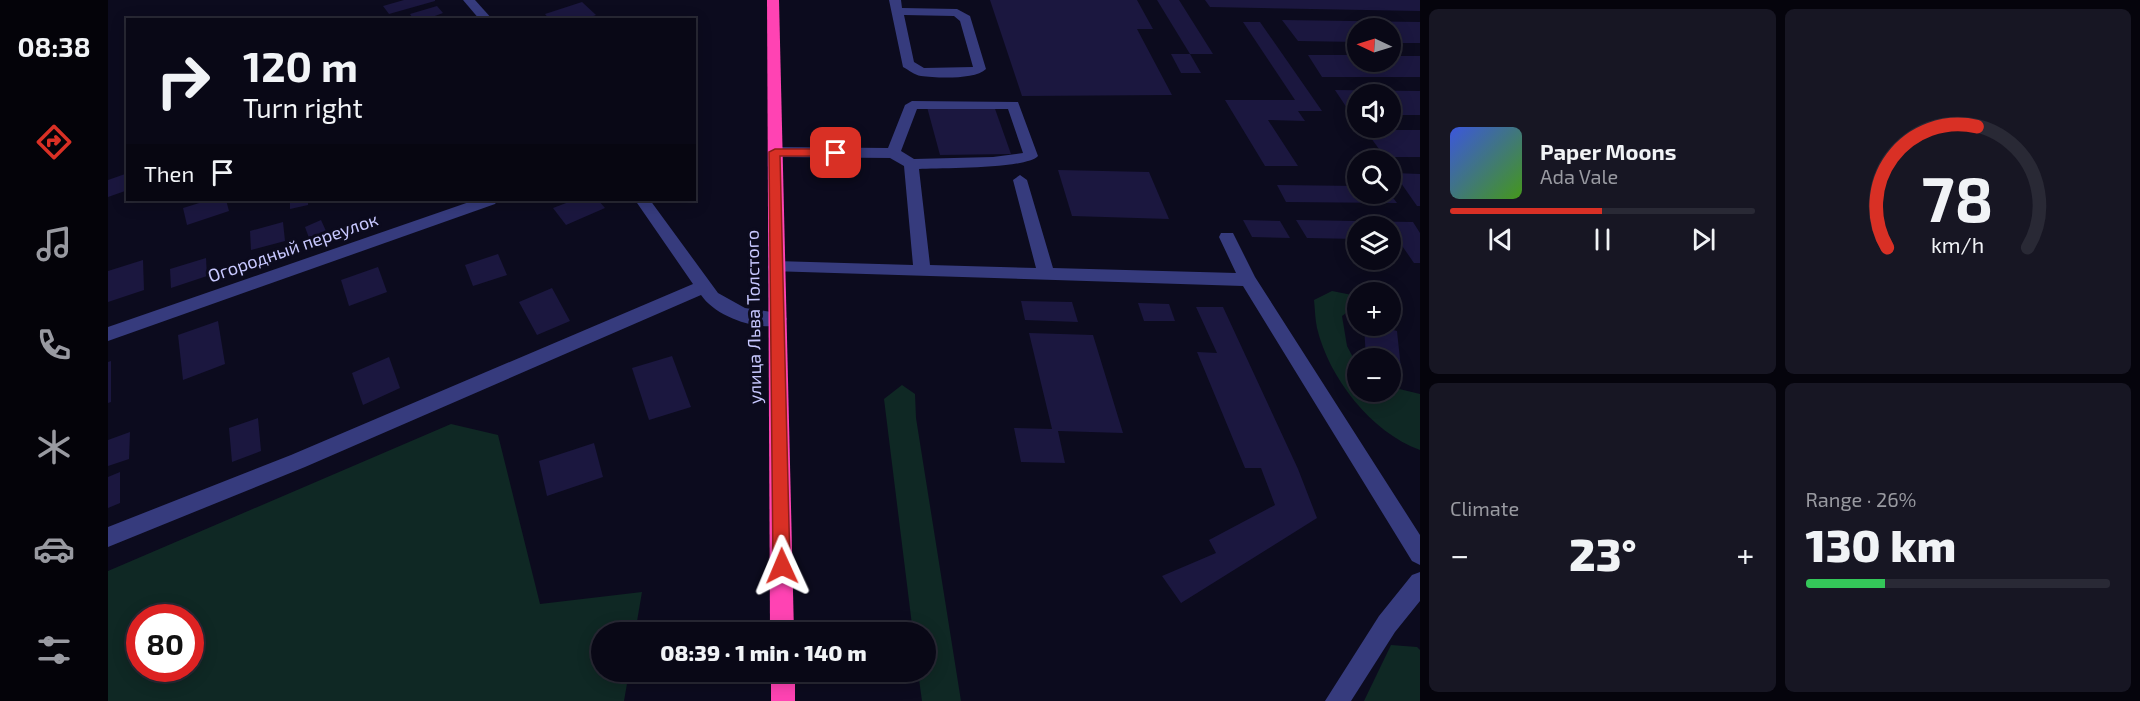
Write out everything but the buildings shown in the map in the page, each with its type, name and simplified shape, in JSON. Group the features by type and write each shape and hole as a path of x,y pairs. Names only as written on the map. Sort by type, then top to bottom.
{"highway":[{"name":"улица Льва Толстого","path":"773,0 782,622"},
{"path":"783,682 783,701"}],"street":[{"path":"469,0 485,18"},
{"path":"897,6 957,13 966,19 980,69 971,73 921,72 908,64 897,6"},
{"path":"775,152 893,153 911,164 993,162 1031,156 1013,105 912,105 893,153"},
{"path":"911,164 922,271"},
{"path":"1020,180 1046,274"},
{"name":"Огородный переулок","path":"108,334 487,201"},
{"path":"643,201 703,287 724,307 741,315 759,319 778,319"},
{"path":"1227,237 1248,280 1420,554"},
{"path":"777,267 1248,280"},
{"path":"108,537 298,461 703,287"},
{"path":"1337,701 1387,624 1420,584"}],"green space":[{"path":"1332,291 1347,294 1347,312 1342,316 1348,348 1347,391 1331,366 1323,347 1317,328 1314,300"},
{"path":"902,385 915,394 916,418 961,701 922,701 919,682 936,682 936,622 912,622 884,399"},
{"path":"1401,389 1420,394 1420,450 1402,442 1369,417 1356,402 1401,402"},
{"path":"451,424 498,435 540,604 642,592 637,622 591,622 591,682 627,682 624,701 108,701 108,571"},
{"path":"1391,645 1417,647 1420,650 1420,701 1364,701"}],"route":[{"path":"782,566 775,152 836,153"}]}
